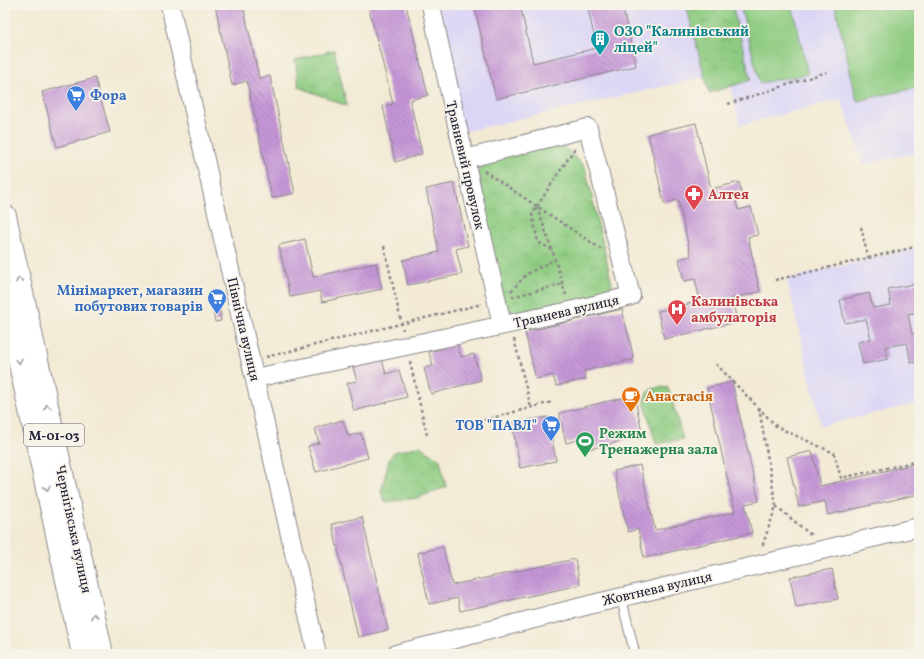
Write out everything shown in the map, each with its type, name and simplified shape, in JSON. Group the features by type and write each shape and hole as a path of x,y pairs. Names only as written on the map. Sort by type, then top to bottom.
{"main road":[{"name":"Чернігівська вулиця","path":"5,216 102,654"},
{"name":"Чернігівська вулиця","path":"5,295 83,654"}],"street":[{"name":"Північна вулиця","path":"170,5 252,360 317,654"},
{"name":"Травневий провулок","path":"430,5 488,268 500,300 506,324"},
{"path":"465,159 588,128"},
{"name":"Травнева вулиця","path":"255,378 570,311 631,296 588,128"},
{"name":"Жовтнева вулиця","path":"396,654 621,597 919,526"}],"lane":[{"path":"621,597 635,654"}],"path":[{"path":"728,104 827,72"},
{"path":"552,250 538,242 532,214 588,128"},
{"path":"465,159 622,263"},
{"path":"252,360 563,284 537,206"},
{"path":"861,226 868,258"},
{"path":"775,280 919,246"},
{"path":"500,300 527,274 555,259"},
{"path":"506,324 531,408"},
{"path":"716,364 777,427 834,452 840,478 919,461"},
{"path":"484,420 552,402"},
{"path":"756,565 776,506 759,408"},
{"path":"776,506 827,548"}],"shaded area":[{"path":"431,5 919,5 919,152 864,164 841,99 740,125 727,72 458,133"},
{"path":"919,247 919,403 821,426 787,279"}],"green space":[{"path":"686,5 732,5 751,80 709,93"},
{"path":"740,5 792,5 808,74 760,83"},
{"path":"835,5 919,5 919,87 857,101"},
{"path":"334,50 347,106 299,87 295,60"},
{"path":"560,143 585,167 612,284 609,293 510,315 500,308 472,180 487,160"},
{"path":"660,387 668,388 683,439 656,444 644,401 649,391"},
{"path":"420,446 440,460 446,487 417,498 385,502 381,492 389,460 394,452"}],"building":[{"path":"215,5 243,5 259,78 270,76 295,193 272,198 247,81 232,85"},
{"path":"368,5 406,5 428,95 410,100 422,154 395,162 383,106 393,104"},
{"name":"ОЗО \"Калинівський ліцей\"","path":"474,5 520,5 533,63 597,48 587,5 622,5 636,66 496,99"},
{"name":"Фора","path":"95,78 110,132 57,147 42,92"},
{"path":"696,123 711,189 739,182 742,196 735,197 738,210 751,207 758,235 748,237 760,292 732,298 737,322 664,339 658,311 700,301 695,279 684,281 679,259 691,256 678,200 664,203 648,134"},
{"path":"454,183 468,246 456,249 462,274 408,285 403,260 439,252 426,189"},
{"path":"305,239 313,277 376,263 382,289 322,302 320,291 290,297 279,245"},
{"path":"919,283 919,312 908,314 912,334 919,332 919,362 911,363 907,343 885,347 888,359 863,364 858,342 871,339 866,319 845,323 840,300 869,293 873,308 891,305 888,289"},
{"name":"Мінімаркет, магазин побутових товарів","path":"219,308 221,321 215,322 213,310"},
{"path":"622,309 634,359 584,371 586,379 556,386 553,375 536,379 525,332"},
{"path":"457,344 461,357 474,354 481,380 431,394 424,368 433,366 429,352"},
{"path":"382,359 386,374 399,370 407,397 354,411 347,383 357,381 353,367"},
{"path":"732,382 759,501 745,504 752,533 644,558 638,529 628,532 614,471 640,465 655,530 735,512 707,388"},
{"path":"634,395 643,436 589,449 586,438 566,443 559,413"},
{"path":"548,417 556,461 520,468 512,423"},
{"path":"343,420 348,436 361,433 368,458 316,472 308,446 319,443 315,428"},
{"path":"812,451 820,486 919,463 919,494 828,515 825,501 799,507 787,457"},
{"path":"362,517 388,630 358,637 332,524"},
{"path":"443,547 452,585 575,559 580,585 460,611 458,598 429,604 418,553"},
{"path":"832,569 838,599 796,607 790,577"}],"place":[{"name":"ОЗО \"Калинівський ліцей\"","path":"600,56"},
{"name":"Фора","path":"76,112"},
{"name":"Алтея","path":"694,211"},
{"name":"Мінімаркет, магазин побутових товарів","path":"217,315"},
{"name":"Калинівська амбулаторія","path":"677,326"},
{"name":"Анастасія","path":"631,413"},
{"name":"ТОВ \"ПАВЛ\"","path":"551,442"},
{"name":"Режим Тренажерна зала","path":"585,458"}]}
